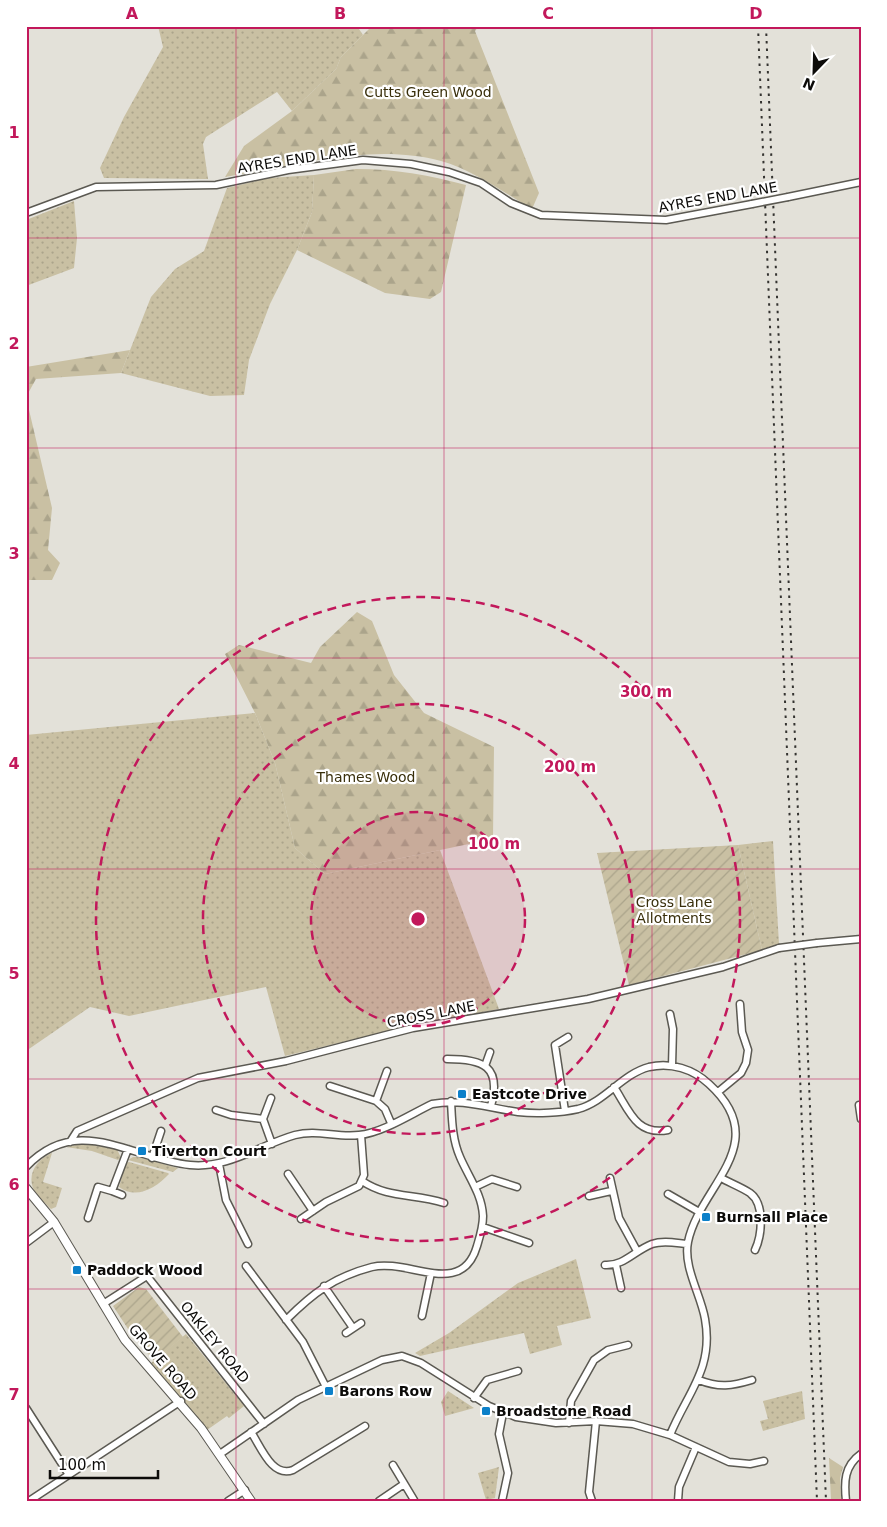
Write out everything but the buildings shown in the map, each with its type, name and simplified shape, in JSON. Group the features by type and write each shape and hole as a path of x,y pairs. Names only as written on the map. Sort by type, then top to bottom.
{"street":[{"name":"AYRES END LANE","path":"26,213 96,187 216,185 288,170 363,160 410,164 449,172 480,182 511,203 541,215 617,217 651,221 752,204 861,182"},
{"name":"CROSS LANE","path":"26,1167 41,1154 70,1142 77,1131 198,1078 286,1061 413,1028 588,1000 723,967 779,948 861,939"},
{"path":"718,1092 741,1073 746,1063 748,1050 742,1032 740,1004"},
{"path":"670,1014 674,1029 672,1066"},
{"path":"565,1110 555,1045 568,1038"},
{"path":"485,1066 490,1052"},
{"path":"446,1059 472,1060 485,1066 492,1073 495,1084 490,1106"},
{"path":"70,1142 102,1141 152,1158 193,1165 219,1164 305,1133 361,1135 432,1104 451,1101 519,1112 565,1110 586,1106 640,1070 672,1066 692,1072 718,1092 729,1109 734,1132 733,1150 721,1178 701,1213 688,1244 688,1260 706,1329 706,1351 699,1380 676,1418 670,1435"},
{"path":"376,1101 387,1071"},
{"path":"330,1086 376,1101 385,1110 391,1123"},
{"path":"614,1087 640,1126 653,1132 668,1130"},
{"path":"271,1098 263,1119 272,1144"},
{"path":"286,1320 324,1286 381,1266 403,1267 431,1273 458,1272 468,1266 475,1254 483,1227 483,1214 475,1187 454,1141 451,1101"},
{"path":"859,1105 861,1118"},
{"path":"216,1110 231,1116 263,1119"},
{"path":"152,1158 161,1131"},
{"path":"301,1218 359,1186 364,1175 361,1135"},
{"path":"112,1191 128,1149"},
{"path":"219,1164 226,1200 248,1244"},
{"path":"288,1174 313,1211"},
{"path":"610,1178 611,1191 624,1229 637,1252"},
{"path":"721,1178 750,1193 756,1201 761,1231 755,1250"},
{"path":"475,1187 492,1179 517,1187"},
{"path":"362,1181 373,1189 393,1195 422,1196 444,1203"},
{"path":"88,1218 98,1186 122,1195"},
{"name":"GROVE ROAD","path":"26,1188 54,1222 125,1340 181,1402 220,1454 251,1501"},
{"path":"589,1196 611,1191"},
{"path":"668,1194 701,1213"},
{"path":"26,1243 54,1222"},
{"path":"483,1227 529,1243"},
{"path":"605,1265 616,1265 637,1252 660,1242 688,1244"},
{"path":"616,1265 621,1288"},
{"path":"246,1266 303,1342 326,1387"},
{"path":"103,1304 147,1276 146,1268"},
{"path":"422,1316 431,1273"},
{"name":"OAKLEY ROAD","path":"147,1276 264,1424"},
{"path":"324,1286 354,1328"},
{"path":"346,1333 361,1323"},
{"path":"568,1422 571,1401 594,1360 608,1350 628,1345"},
{"path":"220,1454 298,1400 382,1360 402,1356 421,1363 474,1398 503,1412 538,1422 596,1420 633,1424 670,1435 736,1464 764,1461"},
{"path":"474,1398 487,1380 518,1371"},
{"path":"699,1380 715,1385 728,1386 752,1380"},
{"path":"29,1501 181,1402"},
{"path":"26,1408 69,1475"},
{"path":"502,1501 508,1473 499,1434 503,1412"},
{"path":"592,1501 589,1492 596,1420"},
{"path":"252,1432 273,1467 284,1472 293,1470 365,1426"},
{"path":"678,1501 679,1486 696,1446"},
{"path":"846,1501 844,1484 846,1470 861,1454"},
{"path":"393,1465 414,1500"},
{"path":"379,1501 404,1484"},
{"path":"228,1501 244,1490"}],"green space":[{"path":"158,26 357,26 363,35 341,57 336,69 292,111 277,92 206,137 203,144 208,179 104,178 100,168 124,117 163,47"},
{"name":"Cutts Green Wood","path":"372,26 479,26 475,31 539,193 532,209 465,170 441,161 415,156 388,154 360,155 305,162 225,177 244,146 292,111 336,69 341,57"},
{"path":"356,169 412,173 466,185 441,292 430,299 385,293 297,250 312,212 314,175"},
{"path":"314,175 312,212 297,250 270,304 249,360 244,395 210,396 121,373 151,297 175,269 204,251 227,188 269,178"},
{"path":"74,201 77,238 74,268 26,286 26,220"},
{"path":"130,350 121,373 36,379 26,397 26,367"},
{"path":"26,397 52,508 48,550 60,563 52,580 26,580"},
{"name":"Thames Wood","path":"357,612 372,621 394,675 424,713 494,747 493,839 325,874 295,848 275,763 255,713 225,654 239,645 311,663 320,647"},
{"path":"255,713 275,763 295,848 325,874 440,850 499,1009 416,1024 285,1056 266,987 129,1016 90,1007 26,1051 26,735"},
{"path":"773,841 779,944 762,950 738,845"},
{"name":"Cross Lane Allotments","path":"738,845 762,950 629,985 597,853"},
{"path":"87,1143 102,1144 117,1149 121,1158 118,1160 92,1151 66,1147"},
{"path":"52,1153 43,1182 62,1188 56,1207 51,1209 34,1191 32,1176 35,1166"},
{"path":"133,1157 178,1168 173,1172 128,1160"},
{"path":"129,1162 169,1174 158,1184 146,1191 125,1191 119,1187 126,1163"},
{"path":"576,1259 591,1318 557,1326 562,1345 530,1354 524,1333 420,1356 415,1353 449,1333 518,1283"},
{"path":"139,1287 146,1289 183,1337 154,1361 130,1332 113,1306"},
{"path":"186,1334 244,1406 229,1418 227,1416 207,1430 151,1363"},
{"path":"448,1391 474,1408 445,1416 441,1402"},
{"path":"802,1391 805,1419 763,1431 760,1421 768,1419 763,1401"},
{"path":"829,1458 843,1467 840,1478 841,1501 831,1501"},
{"path":"499,1467 495,1498 486,1500 478,1473"}],"railway":[{"path":"758,26 817,1501"},
{"path":"766,26 826,1501"}],"place":[{"name":"Eastcote Drive","path":"462,1094"},
{"name":"Tiverton Court","path":"142,1151"},
{"name":"Burnsall Place","path":"706,1217"},
{"name":"Paddock Wood","path":"77,1270"},
{"name":"Barons Row","path":"329,1391"},
{"name":"Broadstone Road","path":"486,1411"}]}
